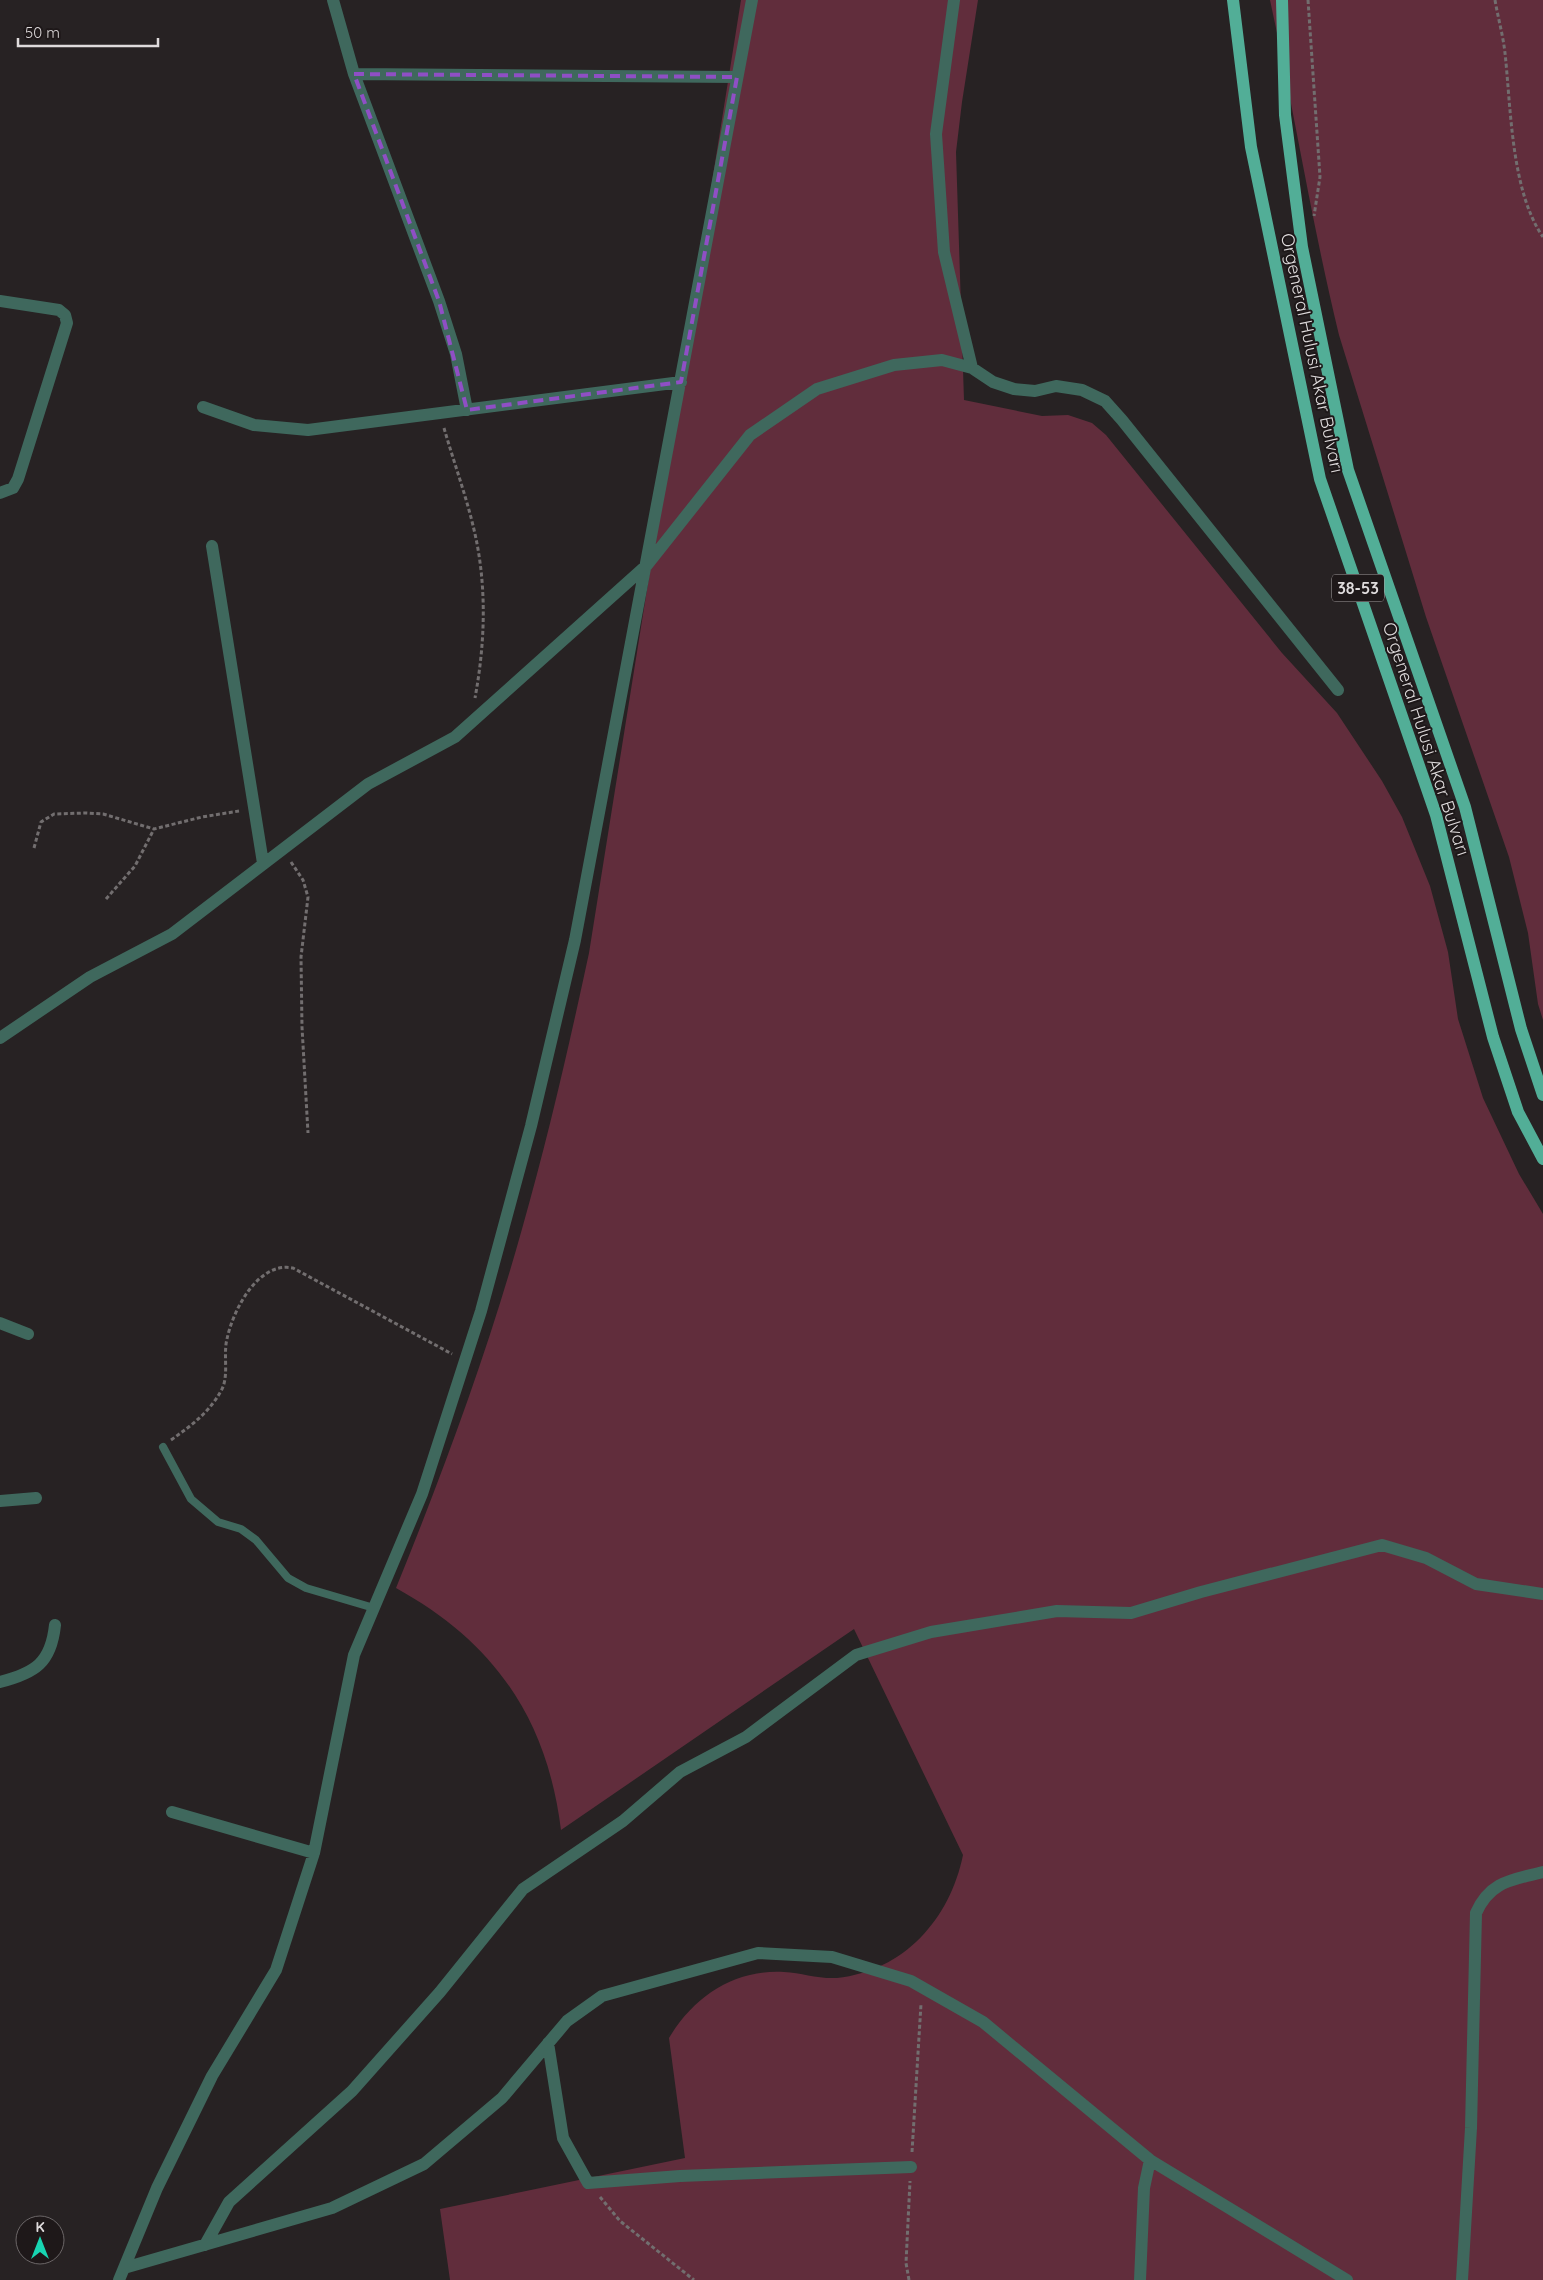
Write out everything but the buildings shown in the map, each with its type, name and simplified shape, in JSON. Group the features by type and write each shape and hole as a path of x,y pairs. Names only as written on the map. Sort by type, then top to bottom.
{"main road":[{"name":"Orgeneral Hulusi Akar Bulvarı","path":"1233,0 1251,147 1320,478 1436,815 1493,1037 1518,1112 1543,1159"},
{"name":"Orgeneral Hulusi Akar Bulvarı","path":"1282,0 1285,115 1302,247 1348,470 1465,807 1521,1029 1543,1095"}],"street":[{"path":"333,0 354,74 439,301 456,354 467,410"},
{"path":"122,2274 157,2188 212,2076 276,1970 314,1854 354,1655 422,1494 481,1310 531,1126 575,940 682,382 752,0"},
{"path":"954,0 936,134 944,252 972,368"},
{"path":"354,74 737,77"},
{"path":"0,301 59,310 65,315 67,323 18,480 13,488 0,493"},
{"path":"0,1038 90,977 172,934 368,784 455,737 647,565 750,436 817,389 894,365 942,360 972,368 993,382 1014,389 1035,391 1056,386 1082,390 1105,402 1122,420 1338,690"},
{"path":"203,407 254,425 308,430 682,382"},
{"path":"212,546 263,863"},
{"path":"0,1323 28,1334"},
{"path":"0,1501 36,1498"},
{"path":"205,2245 229,2202 352,2091 440,1992 523,1889 623,1821 680,1772 746,1737 856,1655 931,1632 1057,1612 1131,1613 1201,1592 1382,1545 1426,1558 1476,1584 1543,1594"},
{"path":"0,1682 24,1675 37,1667 48,1655 55,1625"},
{"path":"172,1812 314,1854"},
{"path":"1462,2280 1471,2128 1476,1913 1482,1899 1492,1889 1505,1882 1543,1872"},
{"path":"122,2274 205,2245 332,2208 424,2164 502,2098 567,2021 602,1996 758,1953 832,1957 912,1981 983,2022 1150,2160 1346,2280"},
{"path":"548,2043 563,2138 588,2183 680,2176 911,2167"},
{"path":"1140,2280 1144,2188 1150,2160"}],"lane":[{"path":"163,1446 191,1499 218,1522 241,1530 256,1540 288,1578 306,1588 374,1608"}],"path":[{"path":"1308,0 1320,177 1313,220"},
{"path":"1495,0 1505,52 1508,100 1520,177 1533,219 1543,236"},
{"path":"439,413 475,534 480,562 484,619 481,664 475,699"},
{"path":"34,848 41,822 54,814 104,814 154,829 202,817 254,809"},
{"path":"106,899 134,866 154,829"},
{"path":"279,851 297,869 308,897 301,966 308,1133"},
{"path":"163,1446 204,1416 223,1387 226,1340 238,1306 261,1277 276,1267 293,1268 464,1361"},
{"path":"909,2280 906,2263 922,1988"},
{"path":"588,2183 620,2220 680,2271 694,2280"}],"highlighted area":[{"path":"354,74 737,77 681,382 467,410 439,301"}],"shaded area":[{"path":"741,0 978,0 956,152 964,400 1042,416 1068,415 1092,423 1106,435 1282,653 1337,713 1382,781 1402,817 1430,886 1448,952 1458,1019 1483,1098 1519,1174 1543,1214 1543,2280 450,2280 440,2209 685,2158 669,2038 679,2023 703,1998 733,1980 749,1975 766,1972 784,1972 823,1978 837,1978 861,1973 883,1965 903,1953 920,1938 935,1920 957,1878 963,1855 854,1629 561,1830 554,1790 543,1753 528,1718 510,1687 488,1659 461,1633 431,1609 396,1588 464,1410 509,1275 532,1195 589,953"},
{"path":"1270,0 1543,0 1543,1020 1538,1004 1528,933 1509,857 1426,617 1339,335 1320,251"}]}
